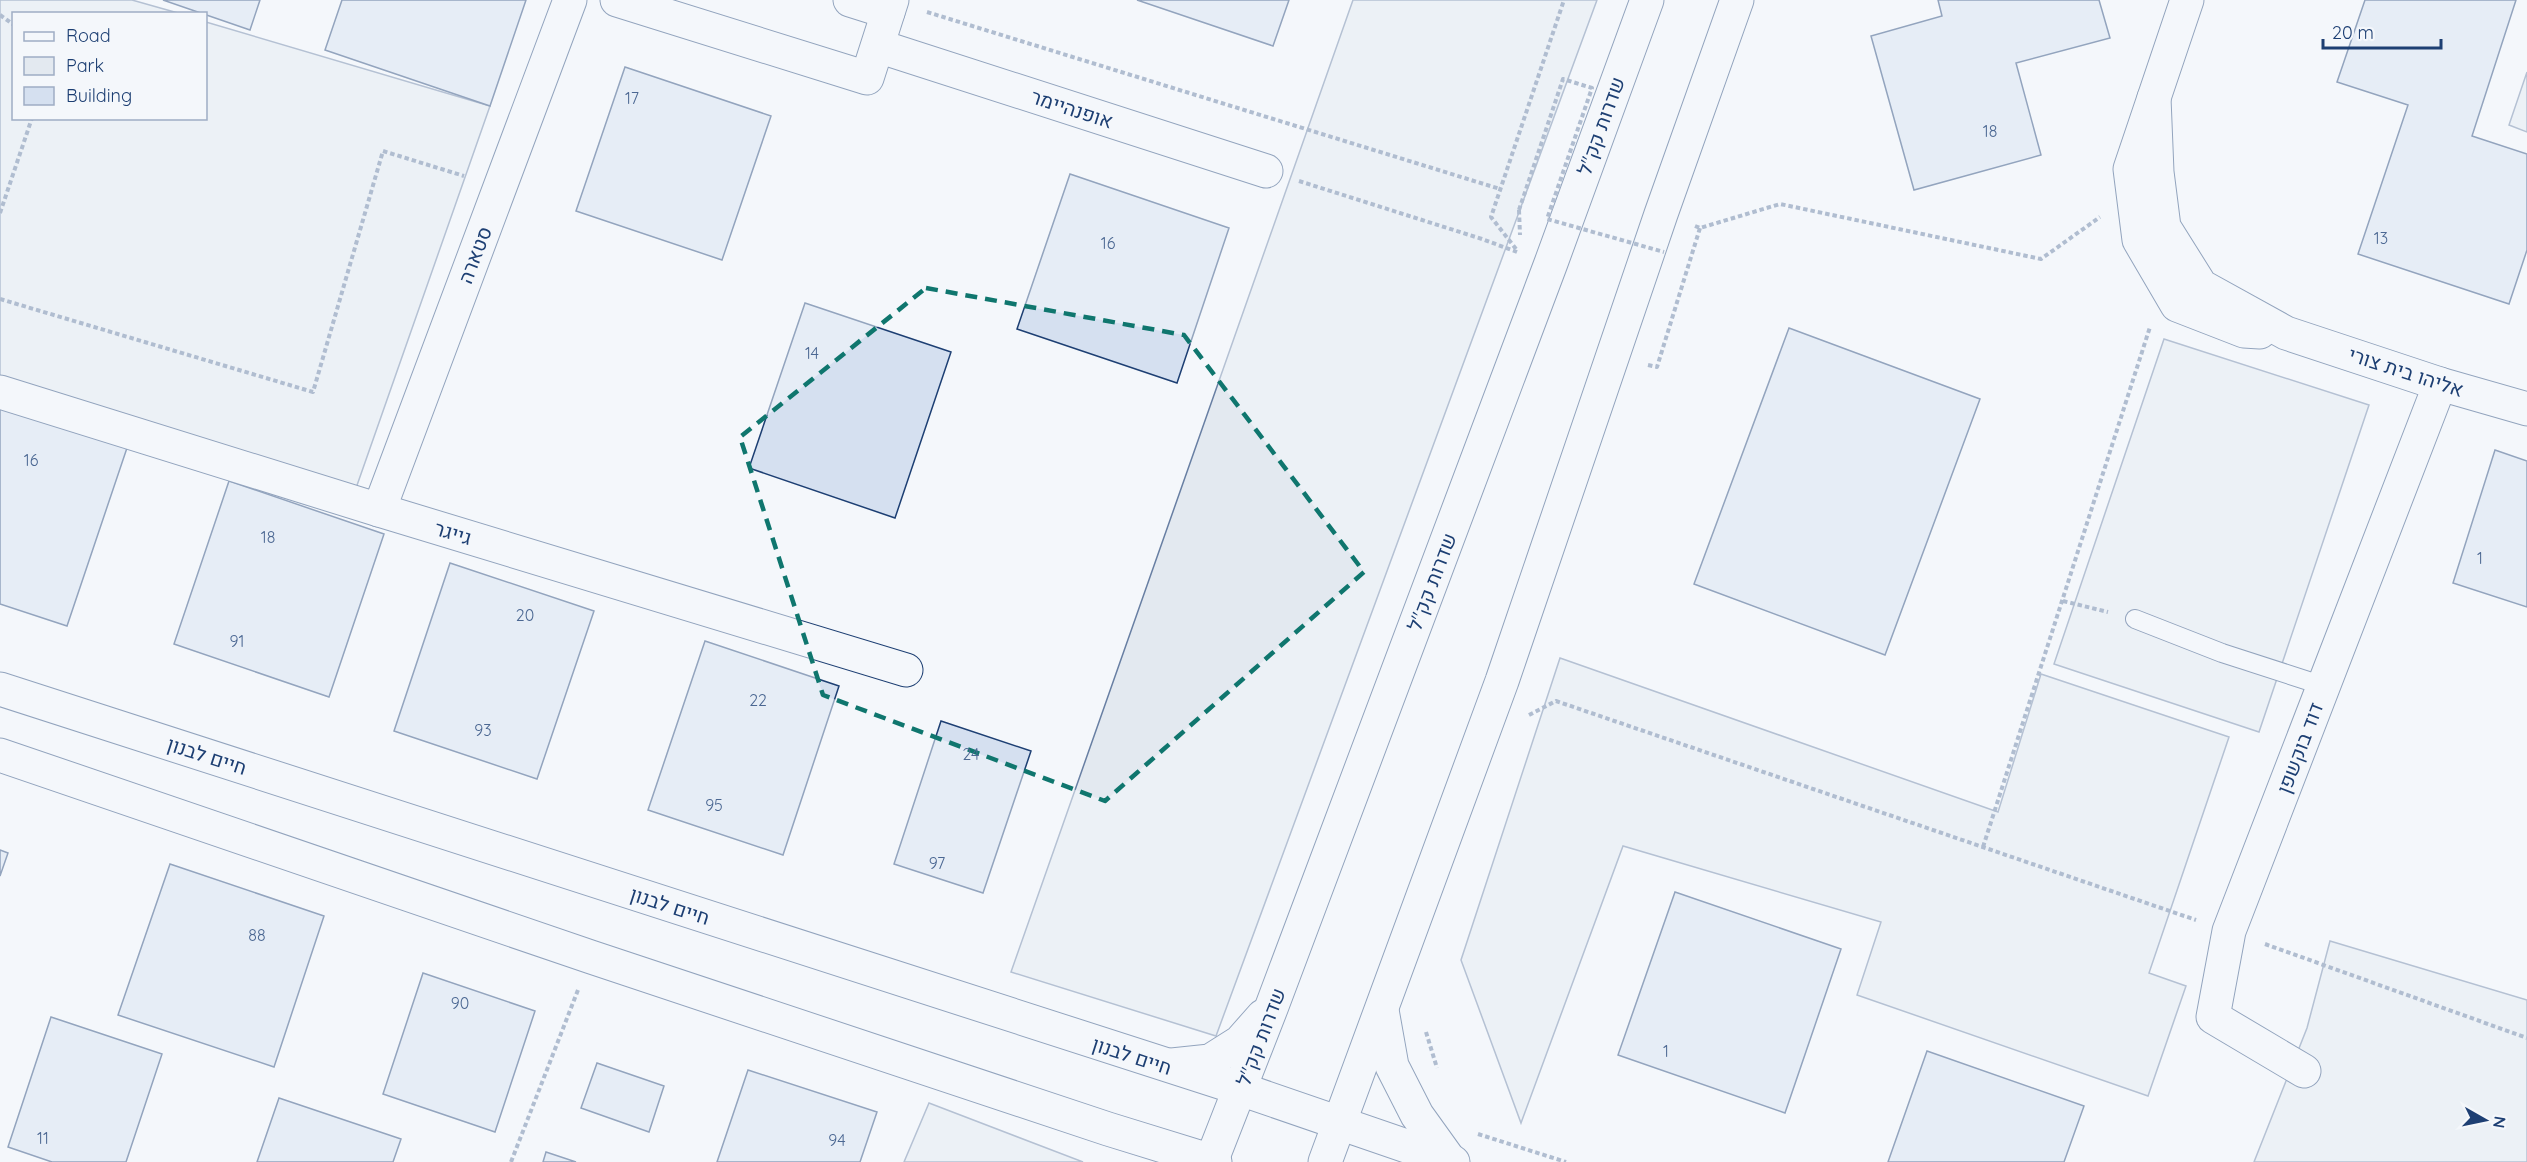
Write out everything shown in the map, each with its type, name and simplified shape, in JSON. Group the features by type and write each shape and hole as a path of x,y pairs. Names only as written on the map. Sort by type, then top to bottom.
{"main road":[{"name":"סטארה","path":"379,510 570,0"},
{"path":"616,0 867,78 890,4 850,0"},
{"name":"שדרות קק\"ל","path":"1212,1162 1543,285 1647,0"},
{"path":"1324,1162 1503,681 1660,213 1737,0"},
{"name":"אליהו בית צורי","path":"2187,0 2130,169 2139,240 2177,305 2244,331 2286,333"},
{"name":"אופנהיימר","path":"878,46 1266,171"},
{"name":"אליהו בית צורי","path":"2154,98 2157,172 2164,227 2201,286 2286,333 2440,384 2527,409"},
{"name":"דוד בוקשפן","path":"2304,1071 2213,1017 2229,931 2440,384"},
{"name":"גייגר","path":"0,393 906,670"},
{"name":"חיים לבנון","path":"0,689 1241,1090 1452,1162"},
{"path":"0,755 591,957 1212,1162"},
{"path":"1164,1066 1210,1060 1240,1042 1272,1006"},
{"path":"1382,1007 1392,1066 1417,1115 1452,1162"},
{"path":"1108,1129 1132,1162"}],"lane":[{"path":"2135,619 2222,653 2324,686"}],"path":[{"path":"1266,171 1482,239 1521,254 1491,217 1564,0"},
{"path":"890,4 1500,189"},
{"path":"1520,210 1563,79 1592,88 1547,219 1664,252"},
{"path":"0,213 31,120"},
{"path":"0,299 313,392 383,151 500,187"},
{"path":"1700,228 1780,204 2041,259 2133,193"},
{"path":"1983,847 2164,283"},
{"path":"2063,601 2135,619"},
{"path":"1522,719 1556,701 2229,931 2527,1038"},
{"path":"511,1162 591,957"},
{"path":"1424,1024 1439,1074"},
{"path":"1477,1134 1566,1162"}],"highlighted area":[{"path":"926,288 1184,335 1364,572 1105,801 823,695 740,437"}],"green space":[{"path":"0,0 132,0 174,12 12,12 12,120 207,120 207,22 490,106 355,491 0,382"},
{"path":"1353,0 1597,0 1216,1036 1011,972"},
{"path":"2527,72 2527,132 2509,125"},
{"path":"1560,658 1998,812 2041,674 2229,737 2149,973 2186,986 2148,1096 1857,995 1881,922 1623,846 1521,1123 1461,960"},
{"path":"2330,941 2527,1000 2527,1162 2254,1162 2307,1028"},
{"path":"929,1103 1083,1162 904,1162"}],"shaded area":[{"path":"2164,339 2369,405 2259,732 2054,664"}],"building":[{"path":"163,0 260,0 250,30 207,15 207,12 198,12"},
{"path":"342,0 526,0 490,106 325,50"},
{"path":"1137,0 1289,0 1273,46"},
{"path":"1938,0 2099,0 2110,38 2016,63 2041,155 1914,190 1871,36 1942,16"},
{"path":"2365,0 2516,0 2472,136 2527,154 2527,250 2509,304 2358,254 2408,105 2337,82"},
{"path":"625,67 771,116 722,260 576,211"},
{"path":"1070,174 1229,228 1177,383 1017,329"},
{"path":"805,303 951,352 895,518 749,468"},
{"path":"1789,328 1980,399 1885,655 1694,584"},
{"path":"0,399 129,442 67,626 0,604"},
{"path":"2495,450 2527,461 2527,607 2453,583"},
{"path":"229,481 384,534 329,697 174,644"},
{"path":"450,563 594,611 537,779 394,731"},
{"path":"705,641 839,686 783,855 648,810"},
{"path":"941,721 1031,751 983,893 894,864"},
{"path":"0,850 8,853 0,876"},
{"path":"170,864 324,916 274,1067 118,1015"},
{"path":"1675,892 1841,949 1785,1113 1618,1055"},
{"path":"423,973 535,1011 495,1132 383,1094"},
{"path":"51,1017 162,1054 126,1162 52,1162 8,1147"},
{"path":"1927,1051 2084,1106 2064,1162 1888,1162"},
{"path":"597,1063 664,1086 649,1132 581,1108"},
{"path":"748,1070 877,1112 860,1162 717,1162"},
{"path":"279,1098 401,1139 393,1162 257,1162"},
{"path":"546,1152 576,1162 543,1162"}]}
